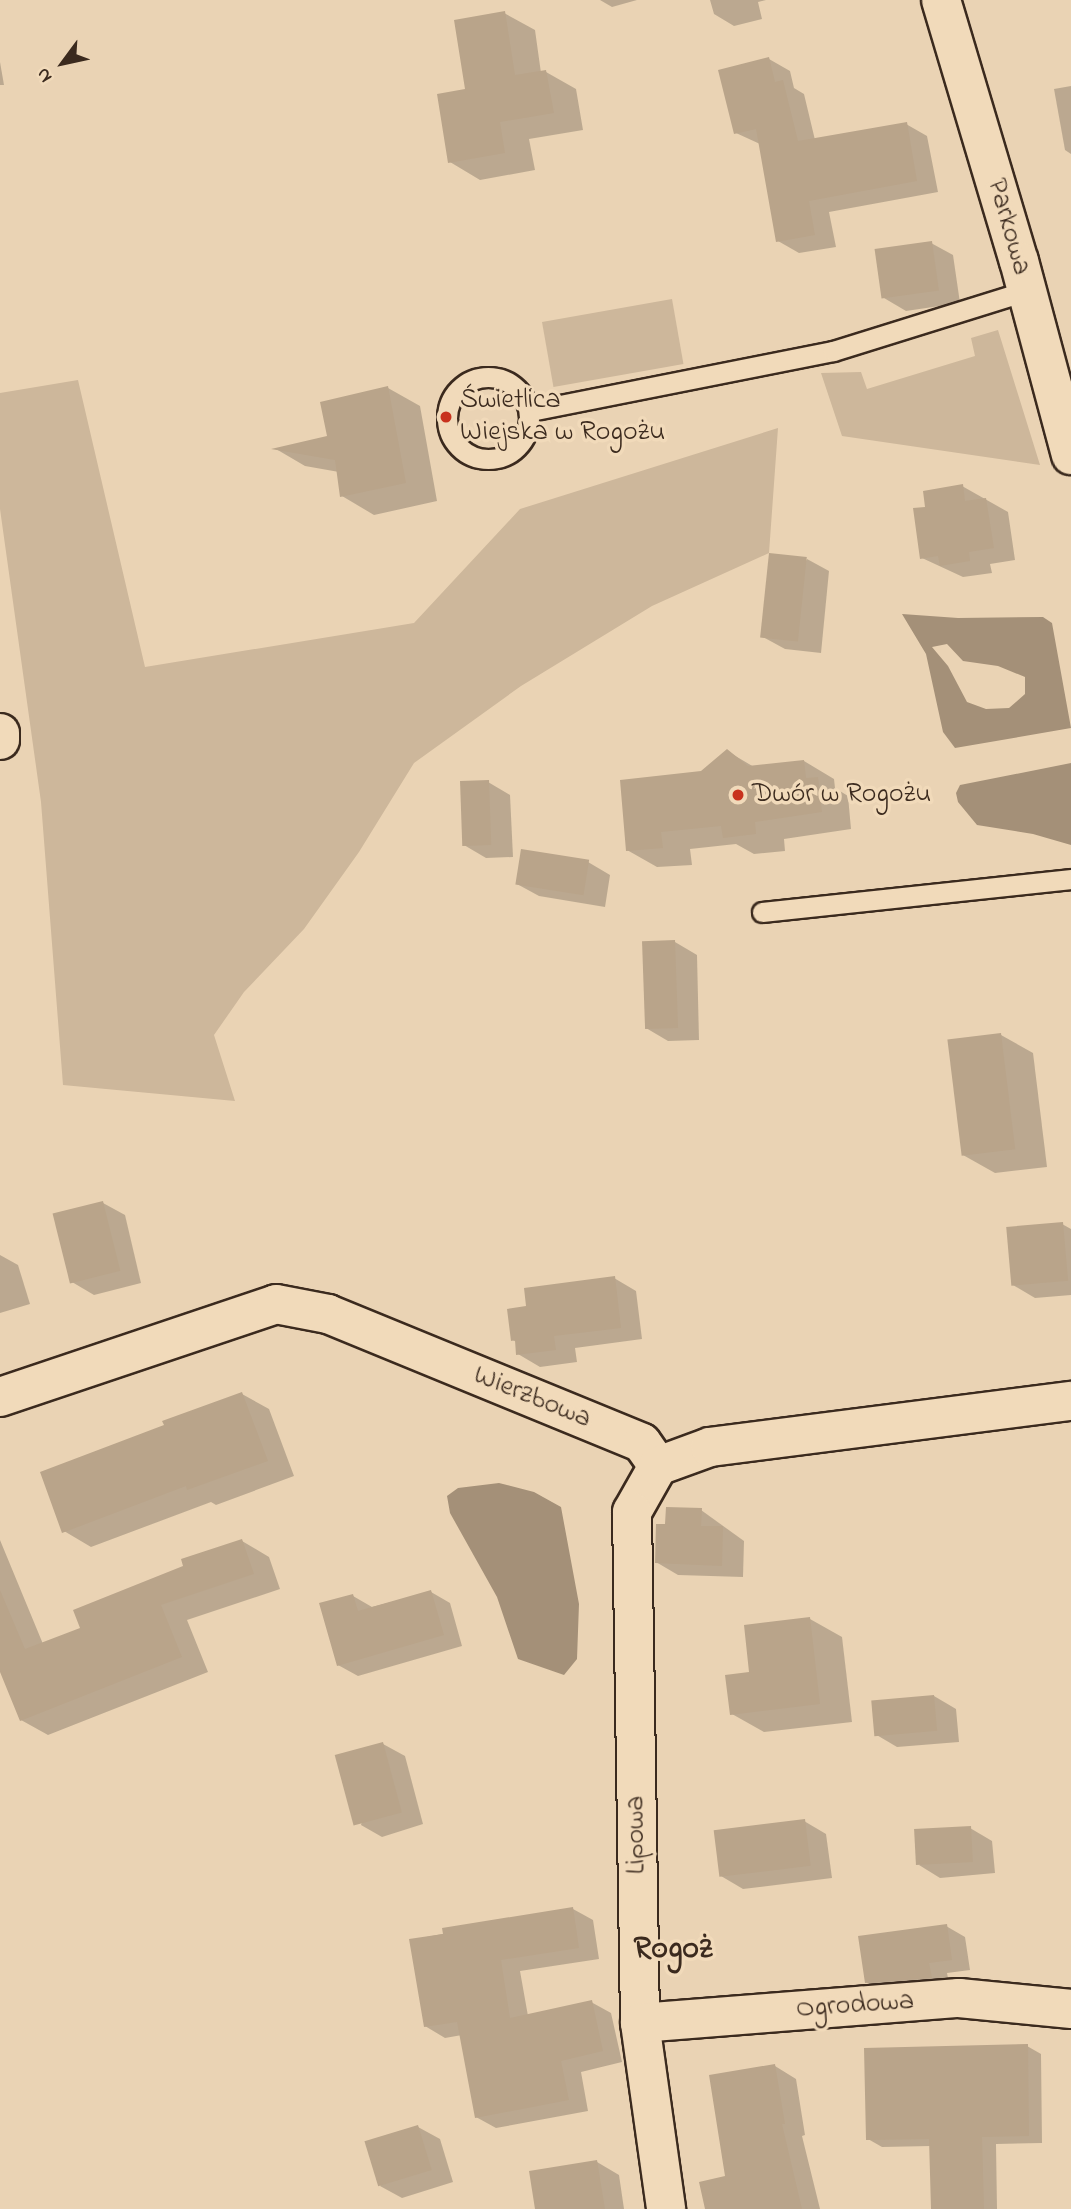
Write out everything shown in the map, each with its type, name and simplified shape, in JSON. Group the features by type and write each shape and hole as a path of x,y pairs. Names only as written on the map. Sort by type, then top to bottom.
{"street":[{"name":"Parkowa","path":"941,0 1071,455"},
{"path":"0,733 0,740"},
{"name":"Wierzbowa","path":"0,1397 276,1304 328,1314 642,1443 658,1466"},
{"path":"658,1466 710,1447 1071,1401"},
{"name":"Lipowa","path":"658,1466 632,1512 640,2023 666,2209"},
{"name":"Ogrodowa","path":"640,2023 959,1998 1071,2010"}],"lane":[{"path":"530,411 833,351 1026,290"},
{"path":"499,377 519,390 530,411 527,435 512,453 489,460 466,454 450,436 446,413 456,391 475,378 499,377"},
{"path":"762,912 1071,879"}],"shaded area":[{"path":"672,299 683,364 553,387 542,322"},
{"path":"998,330 1040,465 842,436 821,373 861,372 867,389 975,356 971,338"},
{"path":"78,380 145,667 414,623 520,509 778,428 769,553 652,606 521,686 414,763 359,852 304,929 244,992 214,1035 235,1101 63,1085 41,802 0,509 0,393"},
{"path":"902,614 958,618 1043,617 1052,623 1071,728 955,748 943,732 926,654","holes":["947,644 963,661 998,666 1025,677 1025,694 1009,708 986,709 967,702 948,666 932,647"]},
{"path":"1071,763 1071,845 1033,834 977,825 958,802 956,793 960,785"},
{"path":"499,1483 534,1492 561,1507 579,1604 577,1659 564,1675 518,1659 497,1597 450,1513 447,1496 458,1488"}],"building":[{"path":"505,11 515,75 546,70 554,113 500,122 505,153 448,163 437,94 465,89 454,20"},
{"path":"769,57 775,82 783,80 798,141 907,122 917,181 809,201 815,235 776,242 756,129 734,134 718,70"},
{"path":"932,241 939,291 882,299 875,249"},
{"path":"388,386 406,483 340,497 335,460 271,449 327,436 320,402"},
{"path":"963,484 965,501 986,498 994,548 969,552 970,561 940,566 938,556 920,559 913,508 925,507 923,491"},
{"path":"769,553 807,557 798,642 760,638"},
{"name":"Dwór w Rogożu","path":"727,749 748,766 804,760 806,778 818,777 822,812 755,822 756,834 723,838 721,826 661,832 663,848 626,851 620,780 701,771"},
{"path":"489,780 491,845 462,846 460,781"},
{"path":"521,849 589,860 584,895 515,885"},
{"path":"675,940 678,1028 645,1029 642,941"},
{"path":"1001,1033 1015,1149 962,1156 947,1040"},
{"path":"103,1201 120,1271 70,1283 53,1214"},
{"path":"1063,1222 1068,1281 1011,1286 1006,1227"},
{"path":"615,1276 621,1328 554,1336 556,1350 516,1355 515,1340 511,1341 507,1309 526,1306 524,1288"},
{"path":"242,1392 268,1461 187,1490 186,1486 62,1533 40,1472 164,1425 162,1421"},
{"path":"666,1507 702,1508 701,1526 723,1526 722,1566 655,1563 656,1524 665,1524"},
{"path":"242,1539 254,1574 161,1605 182,1657 20,1721 0,1672 0,1590 25,1649 80,1628 73,1610 183,1566 181,1559"},
{"path":"431,1590 444,1635 337,1666 319,1603 353,1594 358,1611"},
{"path":"810,1617 820,1704 730,1715 725,1675 749,1672 744,1625"},
{"path":"934,1695 937,1731 874,1736 871,1700"},
{"path":"383,1742 402,1813 354,1825 335,1755"},
{"path":"805,1819 811,1866 719,1877 714,1830"},
{"path":"971,1826 973,1862 916,1865 914,1829"},
{"path":"573,1907 579,1948 501,1960 510,2018 592,2000 603,2051 561,2061 569,2100 475,2118 457,2022 424,2027 409,1939 443,1934 442,1928"},
{"path":"947,1924 952,1960 929,1963 932,1978 865,1983 858,1936"},
{"path":"1028,2044 1029,2136 982,2137 984,2209 931,2209 929,2139 866,2140 864,2048"},
{"path":"775,2064 785,2124 782,2124 802,2209 705,2209 699,2182 725,2176 709,2075"},
{"path":"418,2125 432,2170 378,2186 364,2141"},
{"path":"597,2160 605,2209 535,2209 529,2171"}],"place":[{"name":"Świetlica Wiejska w Rogożu","path":"446,417"},
{"name":"Dwór w Rogożu","path":"738,795"}],"district":[{"name":"Rogoż","path":"673,1950"}]}
